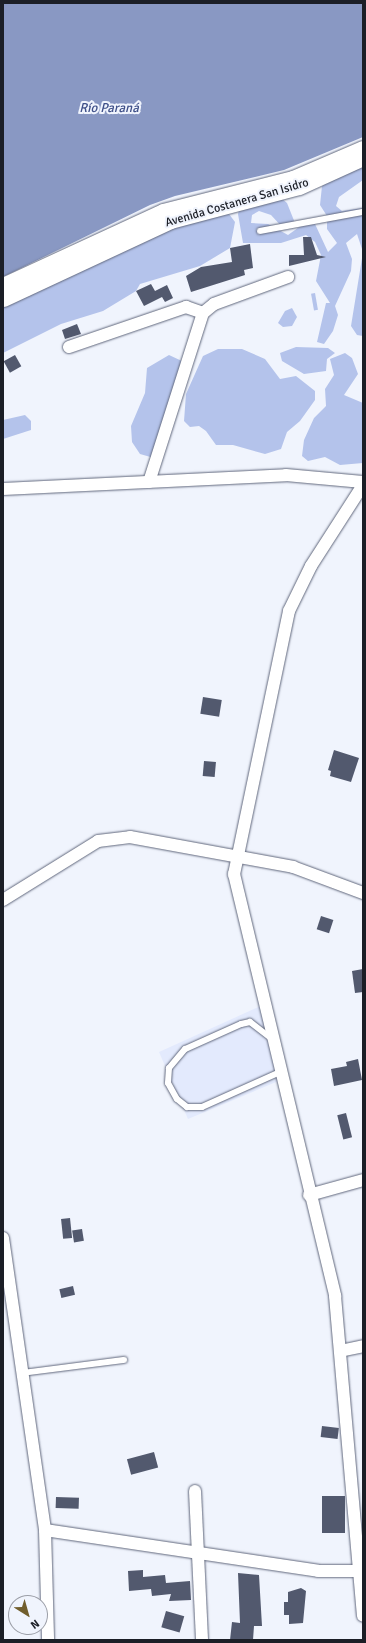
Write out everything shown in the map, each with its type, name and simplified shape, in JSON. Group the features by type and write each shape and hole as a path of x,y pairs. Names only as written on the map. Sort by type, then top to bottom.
{"main road":[{"name":"Avenida Costanera San Isidro","path":"3,298 170,220 299,186 363,157"}],"street":[{"path":"3,284 163,210 293,177 363,147"},
{"path":"149,482 203,313 214,304 288,277"},
{"path":"69,347 186,307 203,313"},
{"path":"3,489 286,475 363,482"},
{"path":"363,485 311,566 289,611 234,874 309,1195 335,1296 361,1571 363,1616"},
{"path":"3,900 98,841 130,837 237,854 293,867 363,893"},
{"path":"309,1195 363,1180"},
{"path":"3,1238 45,1530 48,1640"},
{"path":"340,1351 363,1346"},
{"path":"195,1492 202,1640"},
{"path":"45,1530 318,1571 361,1571"}],"lane":[{"path":"260,231 363,212"},
{"path":"273,1041 250,1022 241,1024 185,1049 169,1068 168,1083 177,1099 187,1107 202,1107 280,1072"},
{"path":"22,1373 124,1360"}],"shaded area":[{"path":"363,160 363,180 339,197 336,206 342,211 363,208 363,252 357,234 346,243 352,259 351,271 335,306 338,315 333,331 324,344 317,342 326,303 330,303 316,281 321,255 315,242 306,235 281,243 243,243 238,214 239,210 281,198 287,203 295,223 283,228 271,215 259,211 252,215 251,223 268,224 288,235 302,225 315,224 328,252 337,243 327,229 327,216 320,205 322,186"},
{"path":"220,202 235,222 230,248 200,266 140,284 136,291 103,311 61,324 3,353 3,302"},
{"path":"363,252 363,336 357,335 351,326"},
{"path":"315,293 318,310 314,310 311,294"},
{"path":"292,308 297,317 292,326 283,327 278,323 285,311"},
{"path":"296,347 328,348 335,353 327,359 326,371 304,374 282,361 280,353"},
{"path":"218,349 242,349 265,359 280,379 296,376 315,391 315,400 300,421 287,432 281,449 265,454 233,445 216,445 206,431 199,426 190,427 184,421 186,394 203,356"},
{"path":"345,353 352,358 358,374 344,395 363,403 363,463 340,465 325,457 308,461 302,456 304,440 314,418 326,406 325,389 334,375 330,359"},
{"path":"169,355 184,362 154,458 140,454 132,442 131,426 145,393 147,368"},
{"path":"25,415 31,421 31,430 3,439 3,420"},
{"path":"265,1004 281,1080 188,1119 159,1052"}],"water":[{"name":"Río Paraná","path":"3,3 363,3 363,137 284,170 175,196 150,205 3,277"}],"building":[{"path":"303,237 311,237 317,255 326,257 289,266 289,255 304,255"},
{"path":"250,244 253,268 244,270 245,275 191,292 186,276 201,267 232,262 230,248"},
{"path":"151,284 155,291 167,285 173,298 165,302 162,297 144,306 136,291"},
{"path":"77,324 81,334 65,339 62,330"},
{"path":"15,355 21,366 10,373 4,361"},
{"path":"203,697 222,700 219,717 200,714"},
{"path":"334,750 359,758 351,782 330,776 331,771 328,770"},
{"path":"204,761 216,762 215,777 203,776"},
{"path":"321,916 333,920 329,933 317,929"},
{"path":"363,969 363,992 355,993 352,971"},
{"path":"358,1059 362,1080 334,1086 331,1069 347,1066 346,1062"},
{"path":"346,1113 352,1137 343,1139 337,1115"},
{"path":"70,1218 72,1238 63,1239 61,1219"},
{"path":"82,1229 84,1241 74,1242 72,1231"},
{"path":"73,1286 75,1295 61,1298 59,1289"},
{"path":"322,1426 339,1428 338,1439 321,1437"},
{"path":"154,1452 158,1467 131,1475 127,1459"},
{"path":"322,1496 345,1496 345,1533 322,1533"},
{"path":"56,1497 79,1498 79,1509 56,1508"},
{"path":"143,1570 143,1577 165,1575 166,1583 190,1581 191,1600 169,1601 171,1594 152,1596 151,1589 129,1591 128,1571"},
{"path":"238,1573 259,1575 262,1626 254,1626 253,1640 230,1640 232,1622 240,1623"},
{"path":"301,1588 306,1591 303,1623 289,1624 289,1615 284,1615 284,1602 288,1602 288,1592"},
{"path":"166,1611 184,1616 180,1633 161,1627"}]}
